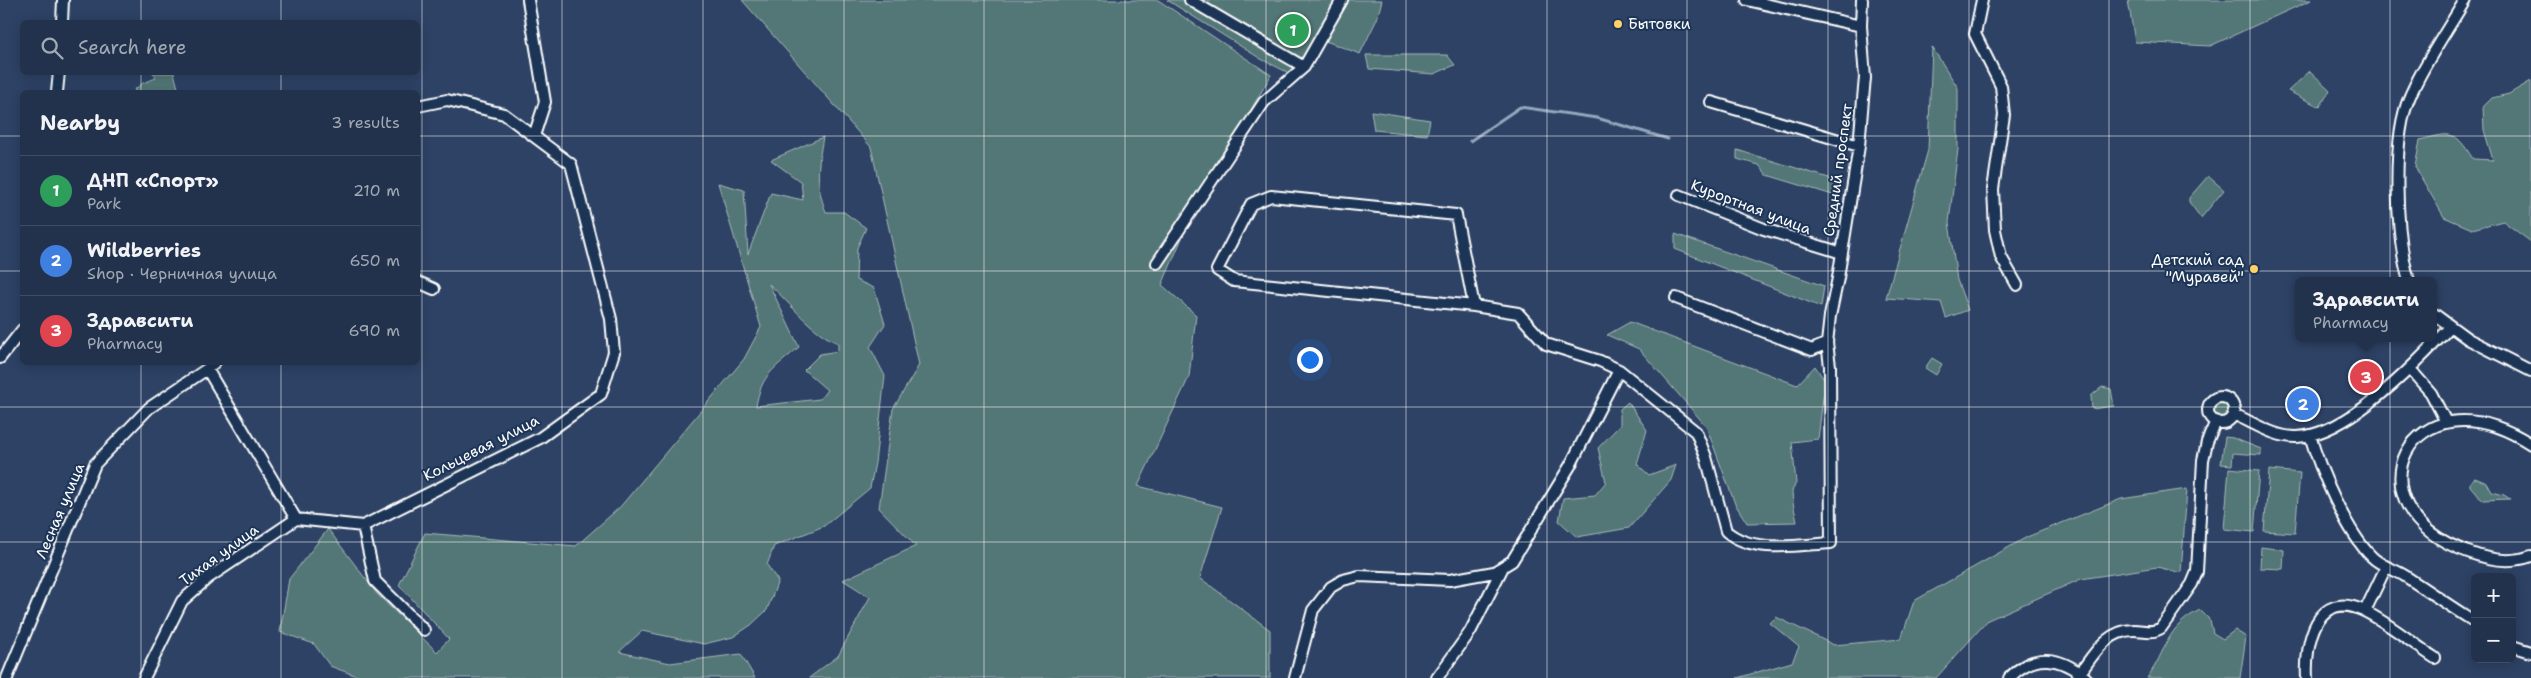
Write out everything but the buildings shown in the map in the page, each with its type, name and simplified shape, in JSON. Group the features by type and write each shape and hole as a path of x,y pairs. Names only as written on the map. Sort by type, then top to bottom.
{"street":[{"path":"62,20 63,0"},
{"path":"528,0 545,102 534,136"},
{"path":"1190,0 1304,67"},
{"path":"1157,263 1264,102 1304,67 1342,0"},
{"path":"1747,0 1861,26"},
{"name":"Средний проспект","path":"1619,370 1696,432 1706,457 1726,531 1734,538 1765,545 1831,543 1830,366 1827,343 1859,146 1865,78 1861,26 1862,0"},
{"path":"1982,0 1975,34 2001,86 2004,114 1993,189 1994,230 2001,257 2017,285"},
{"path":"2407,277 2402,249 2399,197 2402,118 2410,95 2466,0"},
{"path":"57,90 59,75"},
{"name":"Кольцевая улица","path":"363,526 540,438 601,394 614,352 611,319 570,164 504,114 447,100 420,106"},
{"path":"1711,102 1859,146"},
{"name":"Курортная улица","path":"1679,195 1764,229 1842,253"},
{"path":"1437,678 1470,632 1502,569 1512,561 1570,466 1619,370 1600,360 1546,344 1518,313 1474,306 1234,281 1217,270 1251,204 1270,196 1456,215 1474,306"},
{"path":"420,283 434,289"},
{"path":"1676,298 1812,350 1827,343"},
{"path":"2437,317 2450,328 2531,371"},
{"path":"2437,341 2450,328"},
{"path":"0,358 20,333"},
{"path":"2233,414 2282,435 2296,437 2310,435 2351,414 2375,398 2410,369 2436,342"},
{"path":"211,366 296,519 363,526 375,582 424,630"},
{"name":"Лесная улица","path":"7,678 95,464 150,408 211,366"},
{"path":"2410,369 2432,392 2446,422"},
{"path":"2222,397 2230,400 2234,407 2233,414 2224,422 2216,422 2208,412 2210,404 2215,398 2222,397"},
{"path":"2531,444 2489,424 2460,420 2446,422 2422,434 2410,444 2403,456 2400,482 2410,510 2433,533 2460,549 2494,560 2509,561 2531,556"},
{"path":"2008,678 2028,664 2050,659 2061,661 2083,675 2093,655 2111,636 2132,630 2153,632 2161,628 2192,584 2198,560 2203,460 2207,442 2216,422"},
{"path":"2310,435 2318,460 2351,529 2371,556 2471,619"},
{"name":"Тихая улица","path":"144,678 182,601 208,578 296,519"},
{"path":"2365,612 2386,567"},
{"path":"1295,678 1313,610 1331,587 1343,580 1359,576 1450,580 1502,569"},
{"path":"2307,678 2308,646 2317,621 2333,608 2343,606 2365,612 2435,658"},
{"path":"2516,647 2531,652"}],"green space":[{"path":"742,0 1158,0 1271,75 1197,203 1162,285 1196,315 1189,377 1138,486 1222,507 1200,578 1270,630 1270,678 809,678 838,656 870,597 843,580 916,546 879,508 893,409 919,365 871,147"},
{"path":"1167,0 1382,0 1377,19 1360,54 1323,40 1294,84 1284,78 1287,72 1261,59"},
{"path":"2128,0 2311,0 2210,46 2135,42"},
{"path":"1932,47 1958,88 1958,149 1949,222 1957,280 1968,310 1946,318 1941,302 1886,298 1928,150"},
{"path":"1366,55 1447,55 1455,65 1434,74 1369,69"},
{"path":"2310,71 2330,90 2320,107 2288,91"},
{"path":"154,75 175,75 178,90 134,90 143,83 156,78"},
{"path":"2531,81 2531,242 2503,221 2472,229 2444,217 2415,167 2420,140 2446,135 2452,136 2462,143 2473,159 2493,160 2484,130 2483,107 2492,98 2509,94"},
{"path":"1371,111 1430,120 1427,135 1374,130"},
{"path":"823,137 819,184 826,212 844,212 866,228 857,248 856,280 874,288 885,324 870,347 885,376 875,463 870,488 824,526 774,546 767,565 778,581 767,610 751,625 733,637 704,644 642,631 619,652 670,663 741,654 755,678 362,678 330,666 314,644 280,632 289,579 328,529 377,594 437,652 449,639 399,585 425,533 576,546 620,507 744,359 761,327 718,183 744,190 748,254 771,193 803,200 801,182 771,160","holes":["769,284 810,325 838,343 838,351 820,354 804,370 827,390 820,399 756,406 766,378 776,366 799,347"]},
{"path":"1737,150 1842,182 1836,196 1767,175 1759,165 1737,159"},
{"path":"2208,176 2224,190 2201,218 2189,202 2189,198"},
{"path":"1675,234 1824,286 1821,307 1675,249"},
{"path":"1630,322 1797,385 1815,366 1825,381 1818,439 1792,442 1796,483 1792,491 1797,522 1747,523 1735,504 1706,426 1639,349 1607,335"},
{"path":"1932,358 1942,364 1936,375 1925,368"},
{"path":"2102,387 2111,389 2114,406 2092,409 2091,396"},
{"path":"1628,402 1647,430 1637,464 1649,475 1676,465 1671,480 1629,528 1577,537 1559,521 1563,498 1595,495 1606,482 1598,448 1620,425 1620,409"},
{"path":"2221,402 2229,410 2221,418 2213,410"},
{"path":"2225,437 2233,438 2261,449 2261,455 2233,453 2232,465 2221,464"},
{"path":"2229,468 2259,471 2254,532 2224,529"},
{"path":"2269,470 2300,473 2295,533 2264,531"},
{"path":"2475,478 2487,483 2492,492 2504,495 2510,499 2482,500 2470,486 2470,482"},
{"path":"2187,489 2181,573 2157,567 2081,579 1988,620 1936,678 1737,678 1792,662 1799,647 1770,623 1776,617 1834,645 1901,639 1914,601 2027,537 2121,499"},
{"path":"2261,547 2284,550 2283,569 2260,568"},
{"path":"2200,610 2210,620 2213,633 2223,639 2235,630 2246,637 2240,678 2147,678 2173,632 2188,617"}],"waterway":[{"path":"1470,141 1520,107 1597,118 1668,139"}],"place":[{"name":"Бытовки","path":"1618,24"},
{"name":"ДНП «Спорт»","path":"1293,30"},
{"name":"Детский сад \"Муравей\"","path":"2254,269"},
{"name":"Здравсити","path":"2366,377"},
{"name":"Wildberries","path":"2303,404"}]}
